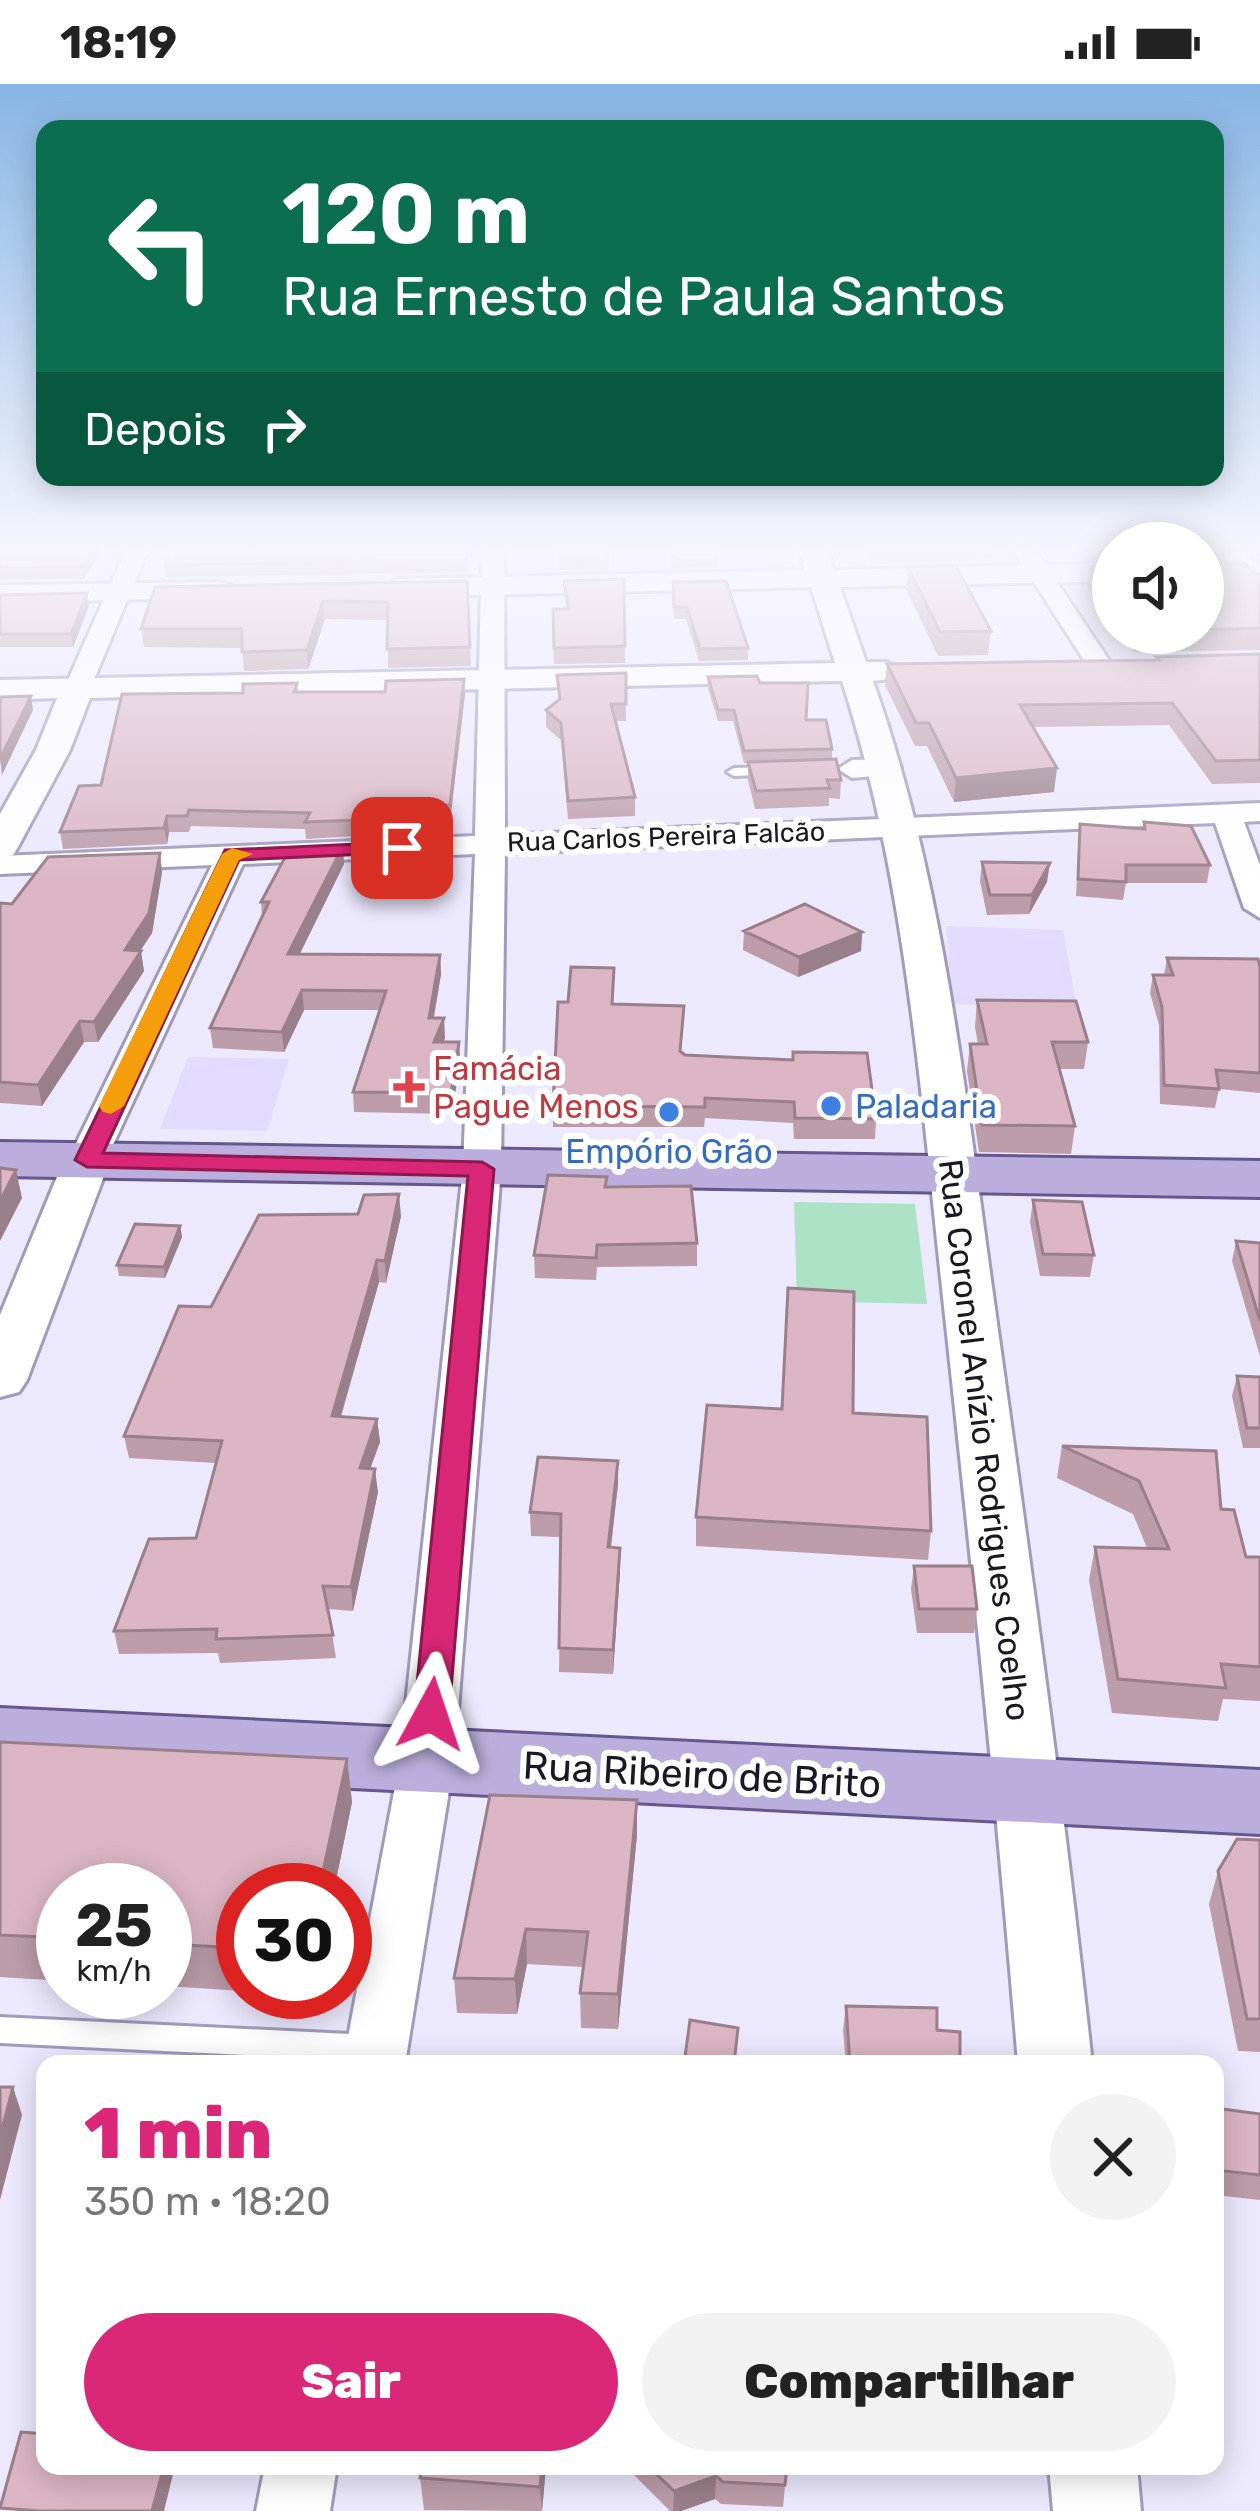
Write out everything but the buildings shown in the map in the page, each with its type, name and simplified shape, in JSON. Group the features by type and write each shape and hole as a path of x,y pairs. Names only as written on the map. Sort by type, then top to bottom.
{"main road":[{"path":"0,1159 1260,1179"},
{"name":"Rua Ribeiro de Brito","path":"0,1739 1260,1802"}],"street":[{"path":"0,847 44,768 90,658"},
{"path":"375,2055 427,1760 482,1169 493,658"},
{"name":"Rua Coronel Anízio Rodrigues Coelho","path":"850,658 902,827 952,1174 1029,1791 1054,2055"},
{"path":"1095,658 1100,666"},
{"path":"1053,667 1139,665"},
{"path":"0,690 922,670"},
{"path":"841,769 887,768"},
{"name":"Rua Carlos Pereira Falcão","path":"0,865 1260,812"},
{"path":"1226,813 1260,908"},
{"path":"0,1380 87,1160 232,854"},
{"path":"293,2511 299,2475"},
{"path":"1094,2475 1097,2511"}],"lane":[{"path":"734,772 782,771"},
{"path":"0,2030 361,2055"}],"shaded area":[{"path":"946,926 1063,930 1077,1009 953,1004"},
{"path":"188,1057 289,1059 267,1131 160,1129"}],"green space":[{"path":"794,1202 915,1204 927,1304 797,1301"}],"slow traffic":[{"path":"111,1106 232,854 243,854"}],"place":[{"name":"Famácia Pague Menos","path":"409,1087"},
{"name":"Paladaria","path":"831,1106"},
{"name":"Empório Grão","path":"669,1112"}],"route":[{"path":"402,848 232,854 87,1160 482,1169 431,1714"}]}
